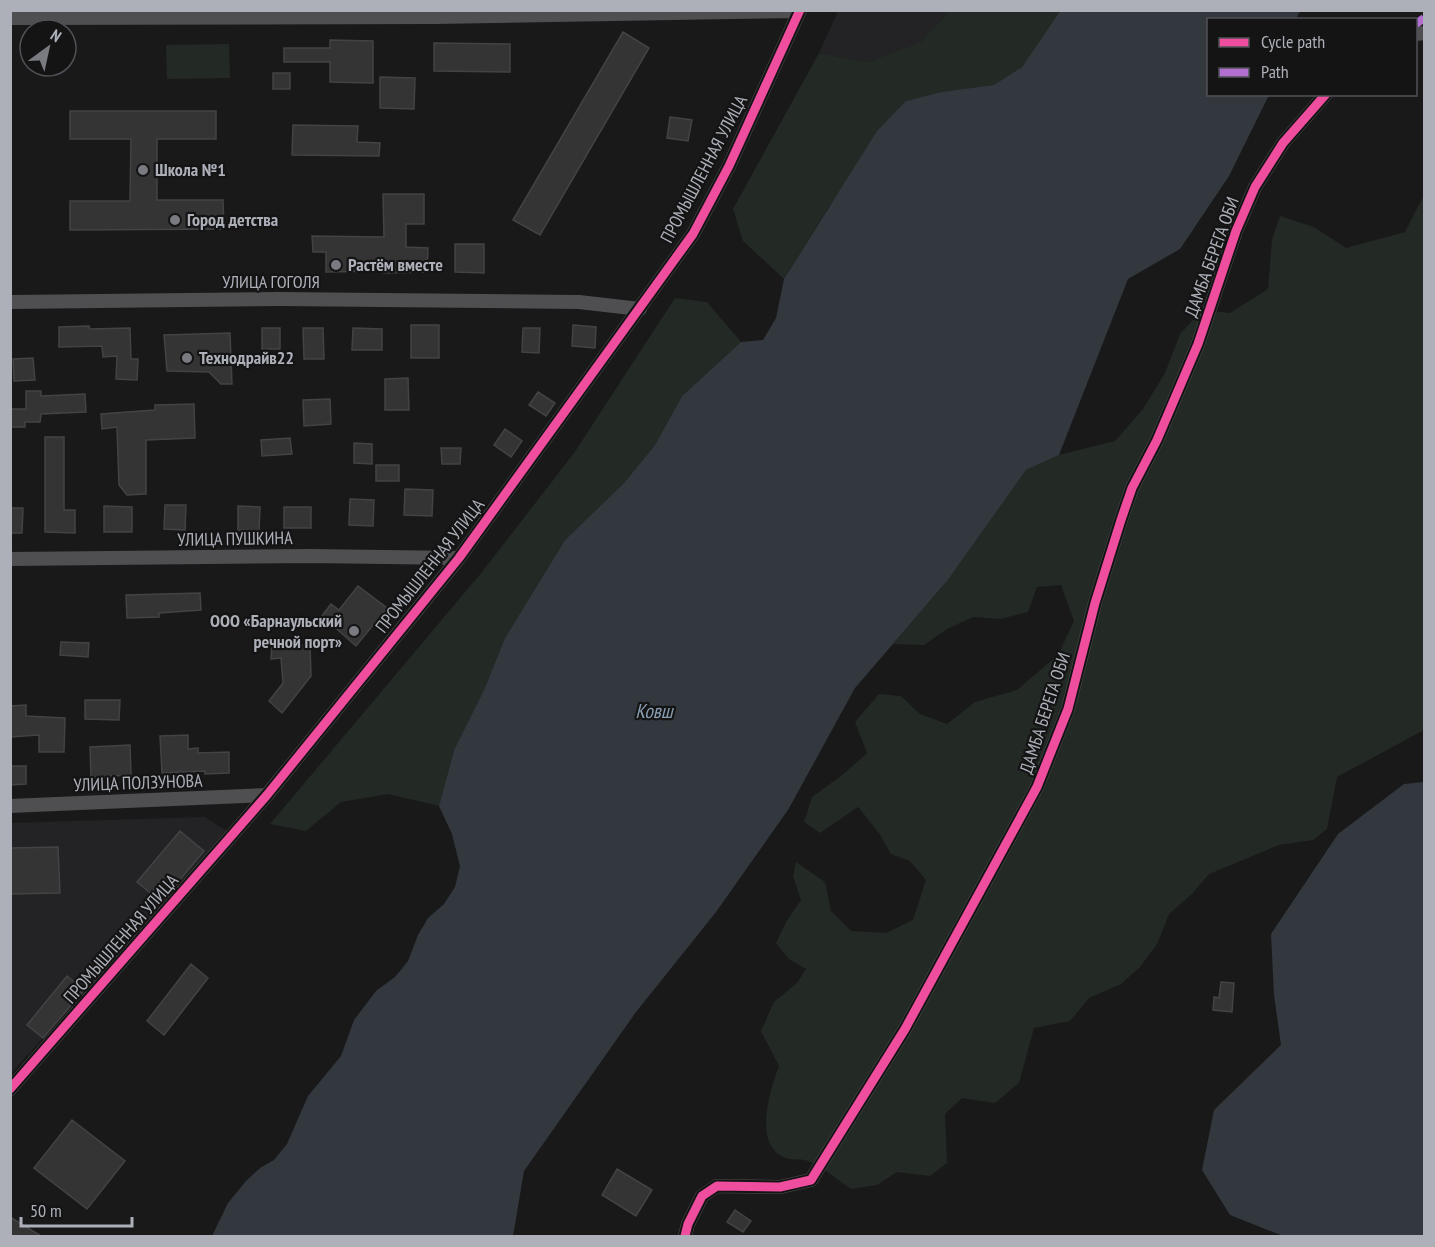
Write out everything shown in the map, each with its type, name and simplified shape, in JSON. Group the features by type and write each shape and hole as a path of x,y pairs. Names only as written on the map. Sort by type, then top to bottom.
{"street":[{"path":"10,18 435,17 800,11"},
{"name":"ПРОМЫШЛЕННАЯ УЛИЦА","path":"10,1089 267,795 459,558 693,234 729,166 800,11"},
{"name":"ДАМБА БЕРЕГА ОБИ","path":"685,1236 688,1224 702,1196 717,1186 780,1187 811,1180 905,1029 937,972 990,870 1037,787 1068,709 1095,603 1132,488 1157,440 1198,345 1236,231 1250,198 1283,142 1324,96"},
{"name":"УЛИЦА ГОГОЛЯ","path":"10,302 279,299 579,302 640,309"},
{"name":"УЛИЦА ПУШКИНА","path":"10,559 310,556 459,558"},
{"name":"УЛИЦА ПОЛЗУНОВА","path":"10,806 267,795"}],"shaded area":[{"path":"838,11 949,11 922,42 867,62 819,53"},
{"path":"949,11 1060,11 1022,67 995,85 941,92 906,101 828,208 784,279 743,241 733,209 819,53 867,62 921,42"},
{"path":"229,44 230,78 167,79 166,45"},
{"path":"1424,195 1424,730 1337,777 1327,829 1313,840 1279,845 1209,874 1193,893 1169,914 1157,944 1140,967 1121,984 1089,998 1070,1021 1034,1028 1019,1083 995,1103 962,1098 945,1114 947,1163 930,1176 897,1172 877,1185 851,1189 814,1164 805,1160 788,1159 776,1152 769,1142 766,1116 779,1066 761,1031 774,1002 797,983 806,969 789,959 776,943 786,922 801,900 793,876 796,862 825,882 831,911 851,931 886,933 913,920 926,880 910,861 891,854 879,833 858,807 820,833 804,822 812,797 867,753 855,722 879,694 901,696 920,714 947,724 975,702 1017,690 1058,655 1074,621 1061,585 1037,587 1028,612 1000,619 973,617 947,629 924,645 893,644 941,588 1026,470 1059,455 1115,441 1143,409 1165,373 1180,334 1202,310 1230,313 1268,289 1272,240 1280,216 1314,227 1346,248 1405,232"},
{"path":"675,298 707,302 741,342 682,396 655,445 624,483 565,540 505,638 484,690 454,750 439,806 388,794 341,802 306,831 270,824 482,572 574,453"},
{"path":"205,817 231,834 11,1073 10,823"}],"water":[{"name":"Ковш","path":"1060,11 1300,11 1296,18 1207,18 1207,96 1269,96 1229,176 1180,249 1128,279 1059,455 1026,470 947,581 855,688 788,810 716,912 636,1012 524,1171 513,1236 212,1236 228,1203 246,1181 260,1168 274,1160 287,1144 308,1096 341,1056 354,1020 376,991 395,977 408,961 418,935 428,918 444,904 455,887 460,866 452,834 439,806 454,750 484,690 505,638 565,540 624,483 655,445 682,396 741,342 763,340 776,318 784,279 877,131 906,101 941,92 994,85 1022,67"},
{"path":"1424,782 1424,1236 1283,1236 1230,1215 1202,1170 1214,1110 1281,1045 1274,995 1271,934 1338,834 1404,784"}],"building":[{"path":"623,32 649,48 540,235 513,220"},
{"path":"330,40 373,41 373,83 330,82 330,62 284,62 284,48 330,48"},
{"path":"434,43 510,44 510,72 434,71"},
{"path":"273,73 290,73 290,89 273,89"},
{"path":"380,77 415,78 414,109 380,108"},
{"name":"Школа №1","path":"70,111 216,111 216,139 157,139 157,200 223,200 224,229 70,230 70,201 130,201 131,139 70,139"},
{"path":"670,117 692,120 688,141 667,138"},
{"path":"293,125 358,126 357,142 380,143 379,156 292,155"},
{"path":"383,194 424,194 424,224 406,224 406,247 428,248 427,272 326,272 326,252 313,252 312,236 384,237"},
{"path":"455,244 484,244 484,273 455,272"},
{"path":"411,325 439,325 439,358 411,358"},
{"path":"573,325 596,327 595,348 572,346"},
{"path":"89,326 90,329 130,328 131,359 138,359 137,380 116,379 117,356 103,357 102,346 59,347 59,327"},
{"path":"262,328 280,328 280,349 262,349"},
{"path":"303,328 323,328 324,359 304,359"},
{"path":"353,328 382,329 382,350 352,350"},
{"path":"523,328 540,328 539,353 522,352"},
{"path":"230,333 232,384 221,384 209,372 167,371 164,335"},
{"path":"33,358 35,380 14,381 13,359"},
{"path":"408,378 409,410 385,410 385,379"},
{"path":"26,391 41,391 41,396 85,394 86,412 41,414 40,422 25,422 25,427 10,426 10,409 26,409"},
{"path":"538,392 555,403 546,416 529,405"},
{"path":"330,399 331,424 304,426 303,400"},
{"path":"194,404 195,438 146,440 146,494 127,495 119,485 117,427 102,429 101,414 155,410 155,405"},
{"path":"505,429 522,441 511,457 494,445"},
{"path":"45,437 64,437 64,510 75,510 75,533 45,532"},
{"path":"290,438 292,454 262,456 261,440"},
{"path":"354,443 372,444 372,464 354,463"},
{"path":"441,448 461,448 460,464 442,464"},
{"path":"376,465 399,465 399,481 376,481"},
{"path":"405,489 433,490 432,516 404,515"},
{"path":"350,499 374,500 373,526 349,525"},
{"path":"165,505 186,505 185,530 164,529"},
{"path":"104,506 132,507 132,532 104,532"},
{"path":"238,506 260,507 259,531 238,530"},
{"path":"284,507 311,507 311,528 284,528"},
{"path":"10,508 23,508 22,533 10,533"},
{"path":"358,586 387,608 356,646 322,616 331,604 339,610"},
{"path":"200,593 201,610 159,613 159,617 127,618 126,595"},
{"path":"61,642 89,643 88,657 60,655"},
{"path":"272,644 310,645 311,676 282,713 269,701 283,683 281,658 271,659"},
{"path":"85,700 120,700 119,720 85,719"},
{"path":"26,705 26,716 65,718 64,752 39,752 39,735 10,737 10,706"},
{"path":"188,735 188,749 198,748 198,753 229,752 229,773 205,774 205,771 162,773 160,736"},
{"path":"130,745 131,775 91,777 90,747"},
{"path":"10,766 26,766 26,784 10,785"},
{"path":"180,831 204,851 161,902 137,882"},
{"path":"58,847 60,893 10,894 10,848"},
{"path":"191,964 208,978 164,1035 147,1021"},
{"path":"67,976 84,990 43,1038 27,1025"},
{"path":"1221,982 1234,983 1232,1012 1213,1010 1214,997 1219,998"},
{"path":"72,1120 125,1161 87,1209 34,1168"},
{"path":"617,1169 652,1190 636,1216 602,1195"},
{"path":"735,1210 751,1221 743,1232 727,1222"},
{"path":"10,1217 41,1236 10,1236"}],"marked path":[{"path":"1417,23 1424,18"}],"cycle path":[{"path":"10,1089 267,795 459,558 693,234 729,166 800,10"},
{"path":"685,1236 688,1224 702,1196 717,1186 780,1187 811,1180 905,1029 1037,787 1068,709 1095,603 1132,488 1157,440 1198,344 1236,231 1255,187 1283,143 1324,96"}],"place":[{"name":"Школа №1","path":"143,170"},
{"name":"Город детства","path":"175,220"},
{"name":"Растём вместе","path":"336,265"},
{"name":"Технодрайв22","path":"187,358"},
{"name":"ООО «Барнаульский речной порт»","path":"354,631"}]}
